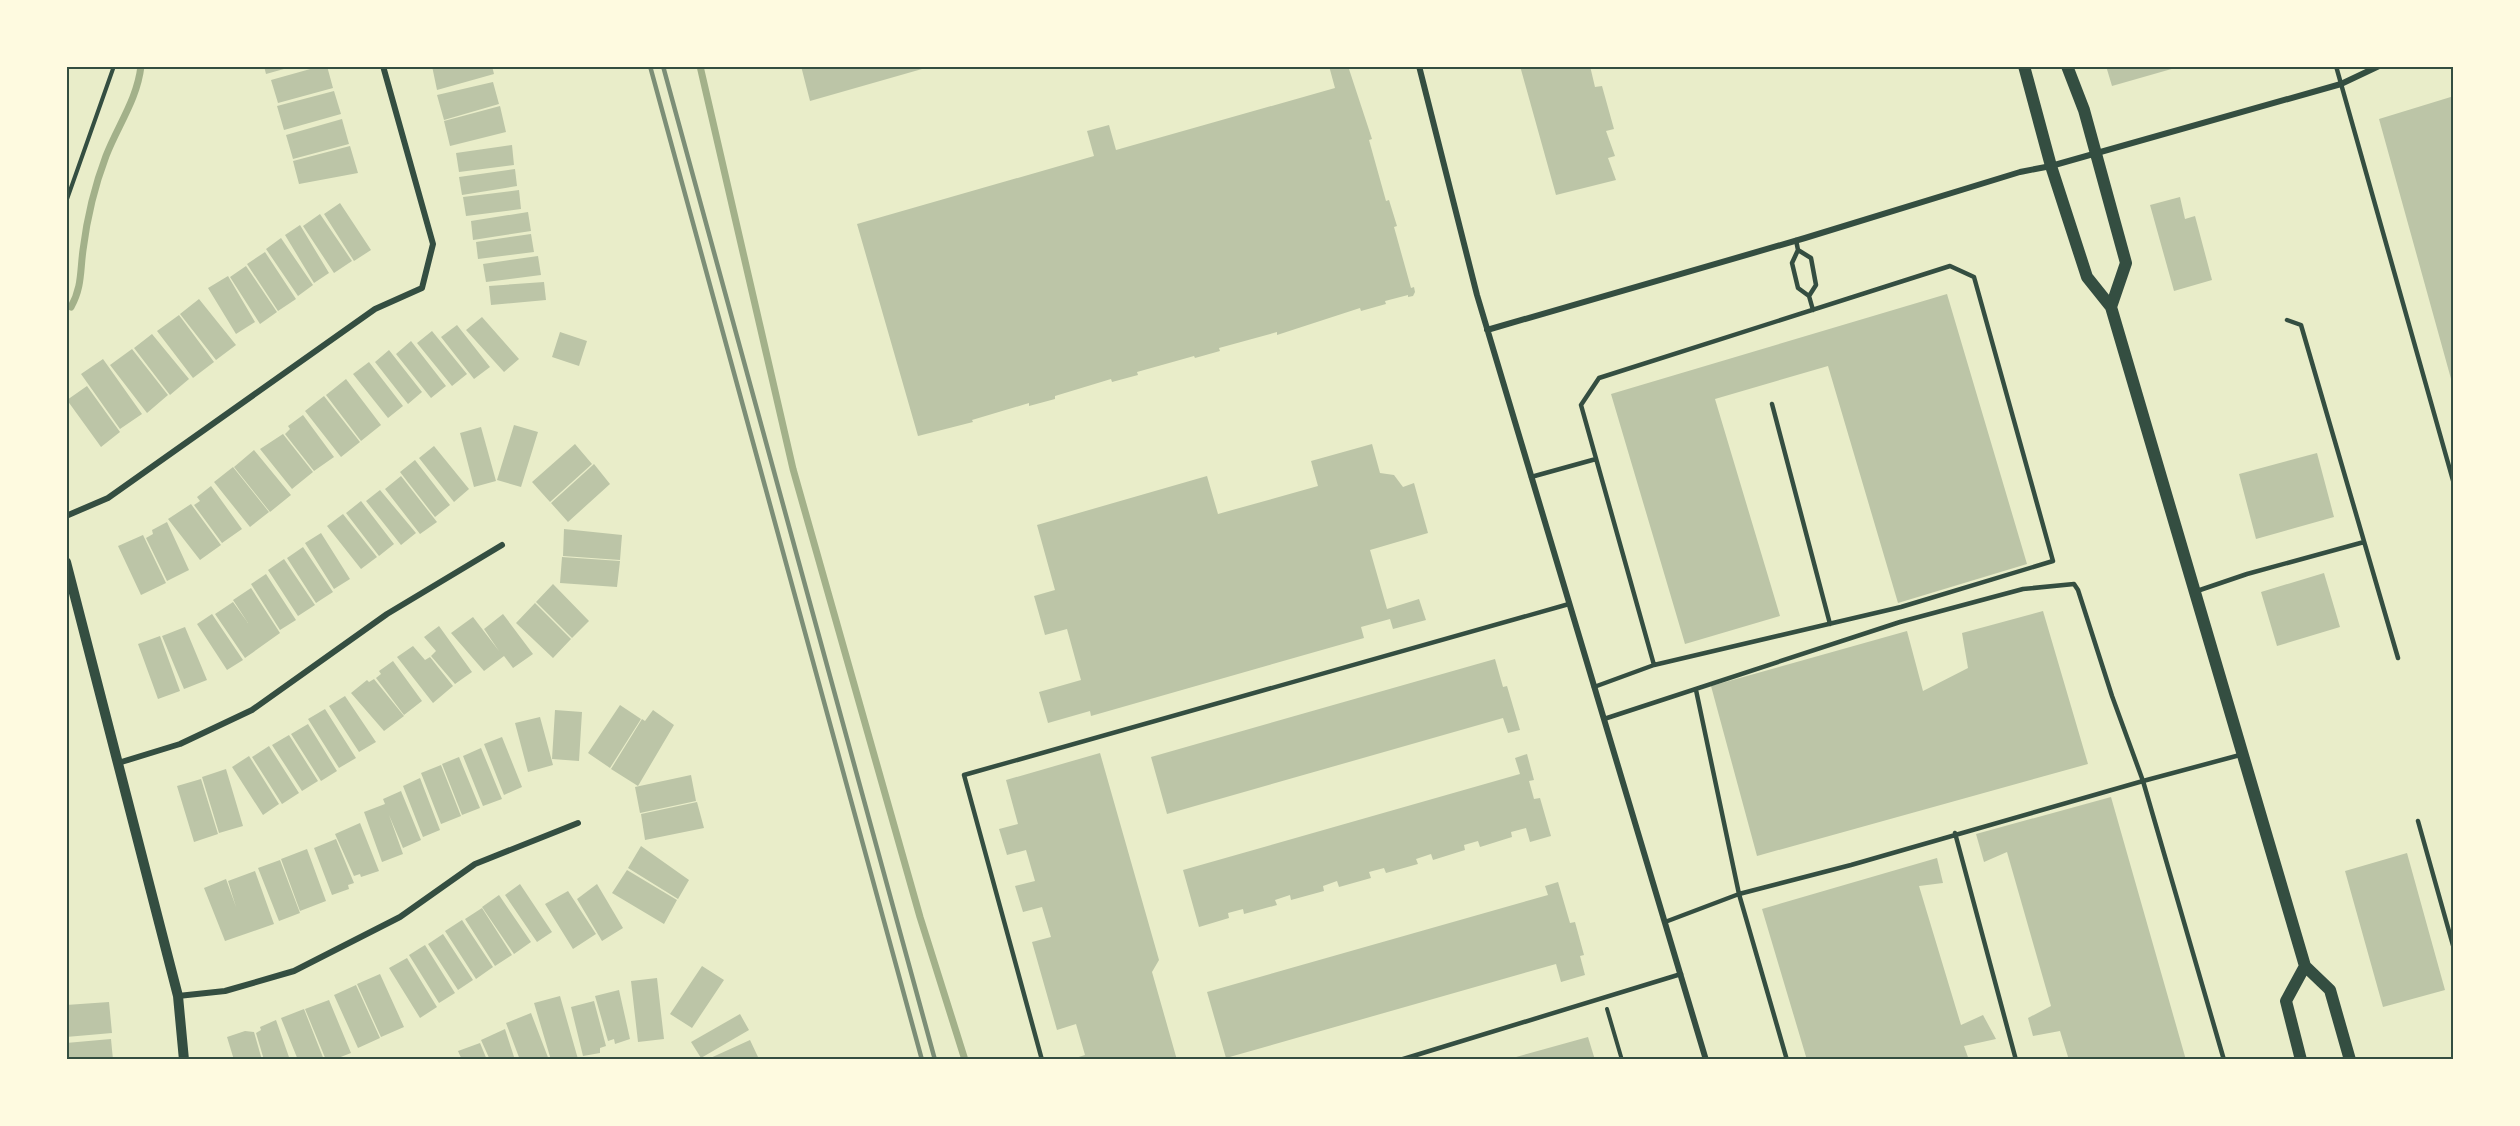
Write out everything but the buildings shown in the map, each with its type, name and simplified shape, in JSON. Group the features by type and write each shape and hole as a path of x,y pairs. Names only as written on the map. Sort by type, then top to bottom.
{"main road":[{"path":"2024,66 2051,166 2087,277 2111,307 2305,966 2330,990 2350,1060"},
{"path":"2067,66 2084,110 2126,263 2111,307"},
{"path":"2301,1060 2286,1001 2305,966"}],"street":[{"path":"66,516 108,498 375,309 422,288 433,244 383,66"},
{"path":"1419,66 1487,330 1706,1060"},
{"path":"1487,330 2020,172 2095,154 2341,84 2379,66"},
{"path":"118,763 180,744 252,710 387,614 501,545"},
{"path":"66,562 178,996 184,1060"},
{"path":"178,996 225,991 294,971 400,917 475,864 578,823"}],"lane":[{"path":"2336,66 2454,484"},
{"path":"1796,240 1798,250 1792,263 1798,288 1809,296 1813,310"},
{"path":"1798,250 1811,258 1816,285 1809,296"},
{"path":"1594,687 1654,665 1902,608 2053,561 1974,277 1950,266 1599,378 1581,405 1654,665"},
{"path":"2287,320 2301,325 2398,658"},
{"path":"1772,404 1830,624"},
{"path":"1531,477 1596,459"},
{"path":"2195,592 2247,574 2364,542"},
{"path":"1604,718 1900,622 2023,589 2074,584 2143,781 2224,1060"},
{"path":"1042,1060 964,775 1569,604"},
{"path":"1696,690 1739,894 1787,1060"},
{"path":"1665,922 1739,894 1851,866 1955,833 2243,754"},
{"path":"2418,821 2454,949"},
{"path":"1955,833 2016,1060"},
{"path":"1400,1060 1681,975"}],"path":[{"path":"66,202 114,66"},
{"path":"1604,998 1622,1060"}],"waterway":[{"path":"71,307 79,286 85,238 95,190 106,156 136,90 141,66"},
{"path":"700,66 793,469 920,917 965,1060"}],"railway":[{"path":"650,66 922,1060"},
{"path":"663,66 935,1060"}]}
